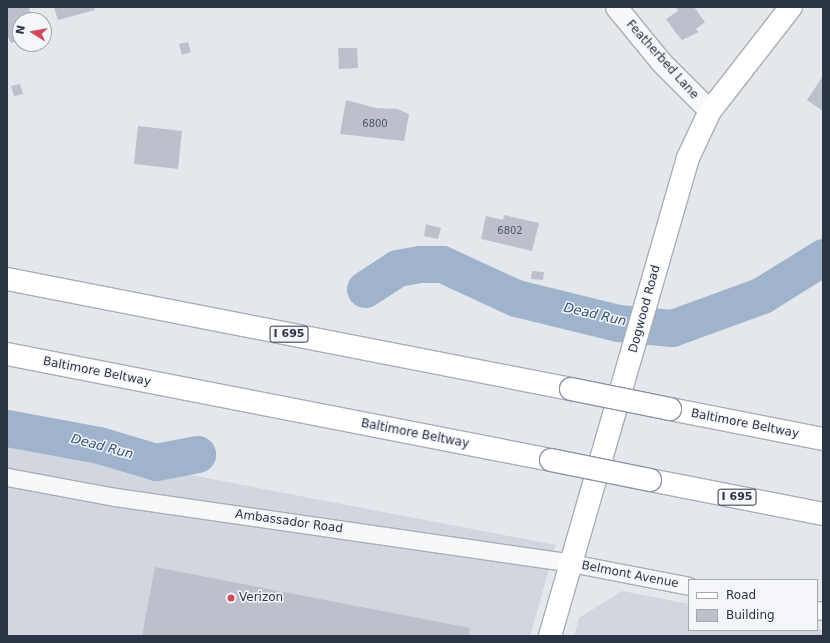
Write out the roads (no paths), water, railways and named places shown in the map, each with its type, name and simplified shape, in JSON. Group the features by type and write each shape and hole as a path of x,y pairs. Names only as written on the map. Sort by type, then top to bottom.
{"main road":[{"name":"Dogwood Road","path":"550,636 641,326 687,160 710,111 791,7"},
{"name":"Baltimore Beltway","path":"7,279 823,439"},
{"name":"Baltimore Beltway","path":"7,354 823,514"}],"street":[{"name":"Featherbed Lane","path":"616,7 662,62 710,111"},
{"name":"Ambassador Road","path":"7,477 115,497 571,563"},
{"name":"Belmont Avenue","path":"571,563 688,586"}],"waterway":[{"name":"Dead Run","path":"365,289 397,268 420,264 442,264 516,298 618,323 672,328 762,295 823,257"},
{"name":"Dead Run","path":"7,428 99,445 156,462 197,454"}],"place":[{"name":"Verizon","path":"231,598"}]}
